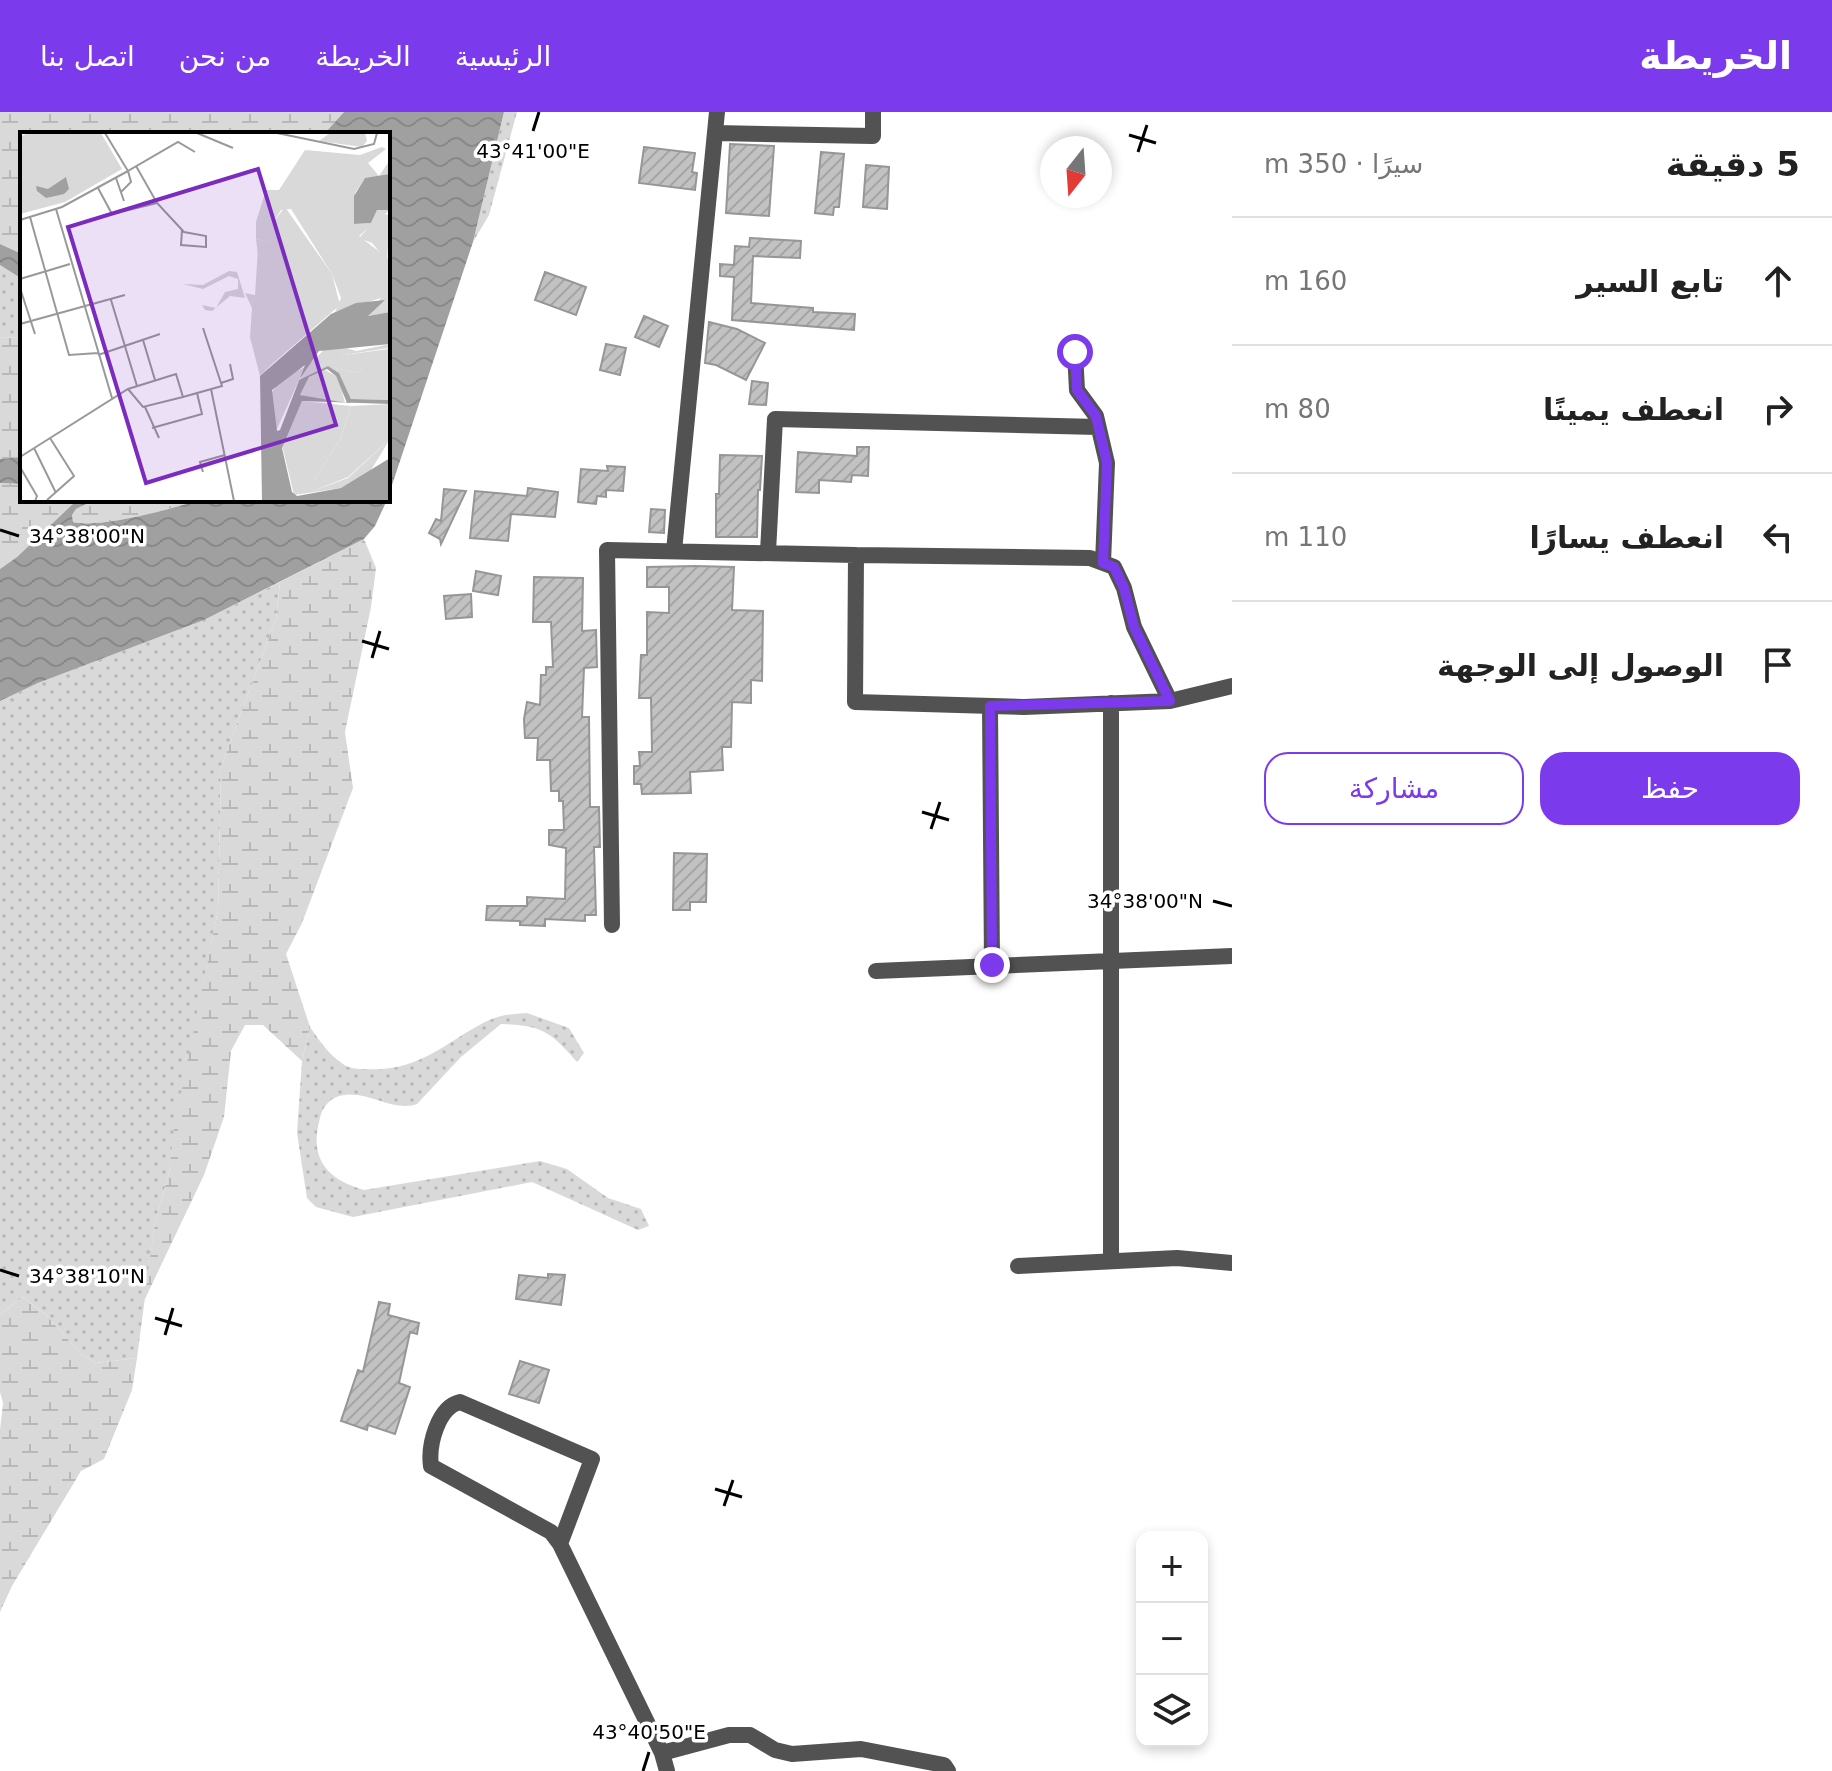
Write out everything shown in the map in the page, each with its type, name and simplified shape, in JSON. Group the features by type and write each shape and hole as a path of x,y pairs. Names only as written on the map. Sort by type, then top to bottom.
{"street":[{"path":"674,551 717,112"},
{"path":"715,133 873,136 873,112"},
{"path":"1075,352 1077,390 1096,416 1107,463 1103,563"},
{"path":"768,552 775,419 1098,427"},
{"path":"612,925 607,550 1090,558 1114,567 1134,627 1170,701"},
{"path":"856,555 855,702 990,706 1170,701 1232,686"},
{"path":"1111,703 1111,1261"},
{"path":"990,706 992,965"},
{"path":"876,971 1232,956"},
{"path":"1018,1266 1177,1258 1232,1263"},
{"path":"560,1544 592,1459 460,1402 451,1404 443,1413 429,1455 431,1466 551,1532 560,1544 662,1753 667,1771"},
{"path":"662,1753 729,1735 750,1735 775,1750 792,1754 861,1749 932,1761 944,1765 948,1771"}],"green space":[{"path":"0,112 344,112 326,132 20,132 20,253 0,244"},
{"path":"504,112 517,112 489,215 473,242"},
{"path":"0,265 20,278 20,337 0,338"},
{"path":"20,337 20,457 0,459 0,338"},
{"path":"0,483 20,484 20,502 75,502 17,557 0,569"},
{"path":"90,502 191,502 154,513 99,523 73,522 72,515 76,509"},
{"path":"364,539 376,568 345,732 353,788 302,923 286,954 310,1027 302,1061 263,1025 245,1025 231,1051 224,1117 204,1175 144,1301 155,1222 169,1173 174,1128 218,910 221,767 276,619 280,582"},
{"path":"280,582 276,619 221,767 218,910 169,1173 155,1222 137,1358 96,1363 81,1354 46,1315 23,1297 0,1314 0,701 38,683 204,620"},
{"path":"527,1013 569,1028 584,1053 577,1062 545,1032 527,1026 501,1024 461,1057 417,1104 398,1105 349,1094 329,1102 321,1114 317,1132 323,1164 339,1180 364,1190 540,1161 567,1169 608,1198 641,1209 649,1226 638,1230 532,1182 353,1217 316,1207 307,1198 297,1133 302,1061 310,1027 329,1052 346,1066 385,1069 429,1055 490,1020"},
{"path":"23,1297 46,1315 81,1354 96,1363 137,1358 132,1390 104,1459 81,1471 12,1586 0,1612 0,1430 3,1403 0,1392 0,1314"}],"water":[{"path":"344,112 504,112 473,242 390,491 390,132 326,132"},
{"path":"0,244 20,253 20,278 0,265"},
{"path":"20,457 20,484 0,483 0,459"},
{"path":"75,502 90,502 76,509 72,515 73,522 99,523 191,502 386,502 375,526 364,539 204,620 38,683 0,701 0,569"}],"building":[{"path":"730,144 774,146 769,216 726,213"},
{"path":"644,147 695,153 692,172 697,173 695,190 639,183"},
{"path":"821,152 844,154 839,207 834,207 833,215 815,213"},
{"path":"866,165 889,167 887,209 863,207"},
{"path":"750,238 801,241 800,258 753,256 751,303 813,308 813,312 855,314 854,330 732,320 734,277 720,276 720,264 734,265 735,246 749,247"},
{"path":"545,272 586,287 576,315 535,300"},
{"path":"644,316 668,326 659,347 635,337"},
{"path":"709,322 737,329 765,343 746,380 705,363"},
{"path":"606,344 626,348 620,375 600,370"},
{"path":"752,381 768,383 766,405 749,404"},
{"path":"857,447 869,447 868,476 852,475 851,482 819,480 819,493 796,492 798,452 857,456"},
{"path":"720,455 762,456 757,537 716,537"},
{"path":"607,466 625,467 623,491 606,490 606,497 597,496 596,504 578,502 581,469 608,471"},
{"path":"528,488 558,492 555,517 511,514 508,541 470,538 475,491 527,496"},
{"path":"444,489 466,491 441,544 440,539 429,533 436,519 441,521"},
{"path":"651,509 665,510 664,533 649,532"},
{"path":"647,567 734,567 732,610 763,611 762,681 751,680 751,703 732,702 731,747 722,747 723,770 690,772 691,793 642,794 641,784 634,784 634,766 640,766 639,752 652,752 651,698 639,698 641,655 647,655 647,612 669,613 669,587 647,587"},
{"path":"476,571 501,576 498,595 473,591"},
{"path":"534,577 583,578 582,631 596,630 597,667 584,668 582,717 589,717 590,807 599,807 600,847 594,847 596,915 585,915 585,921 545,919 545,926 520,925 520,921 486,920 487,906 527,906 527,897 565,899 566,848 549,845 549,830 564,830 563,801 559,801 559,791 551,791 550,760 537,760 538,738 525,738 527,702 540,705 541,675 546,675 546,667 553,667 551,622 533,622"},
{"path":"471,594 472,617 446,619 444,596"},
{"path":"674,853 707,854 706,902 690,902 690,910 673,910"},
{"path":"548,1274 565,1275 561,1305 516,1299 519,1275 548,1278"},
{"path":"379,1302 390,1304 388,1315 419,1323 417,1334 410,1332 399,1383 410,1387 395,1434 368,1425 367,1430 341,1421 358,1370 363,1372"},
{"path":"520,1361 549,1370 539,1403 509,1394"}],"route":[{"path":"992,965 990,706 1170,701 1134,627 1124,588 1114,567 1103,563 1107,463 1096,416 1077,390 1075,352"}]}
